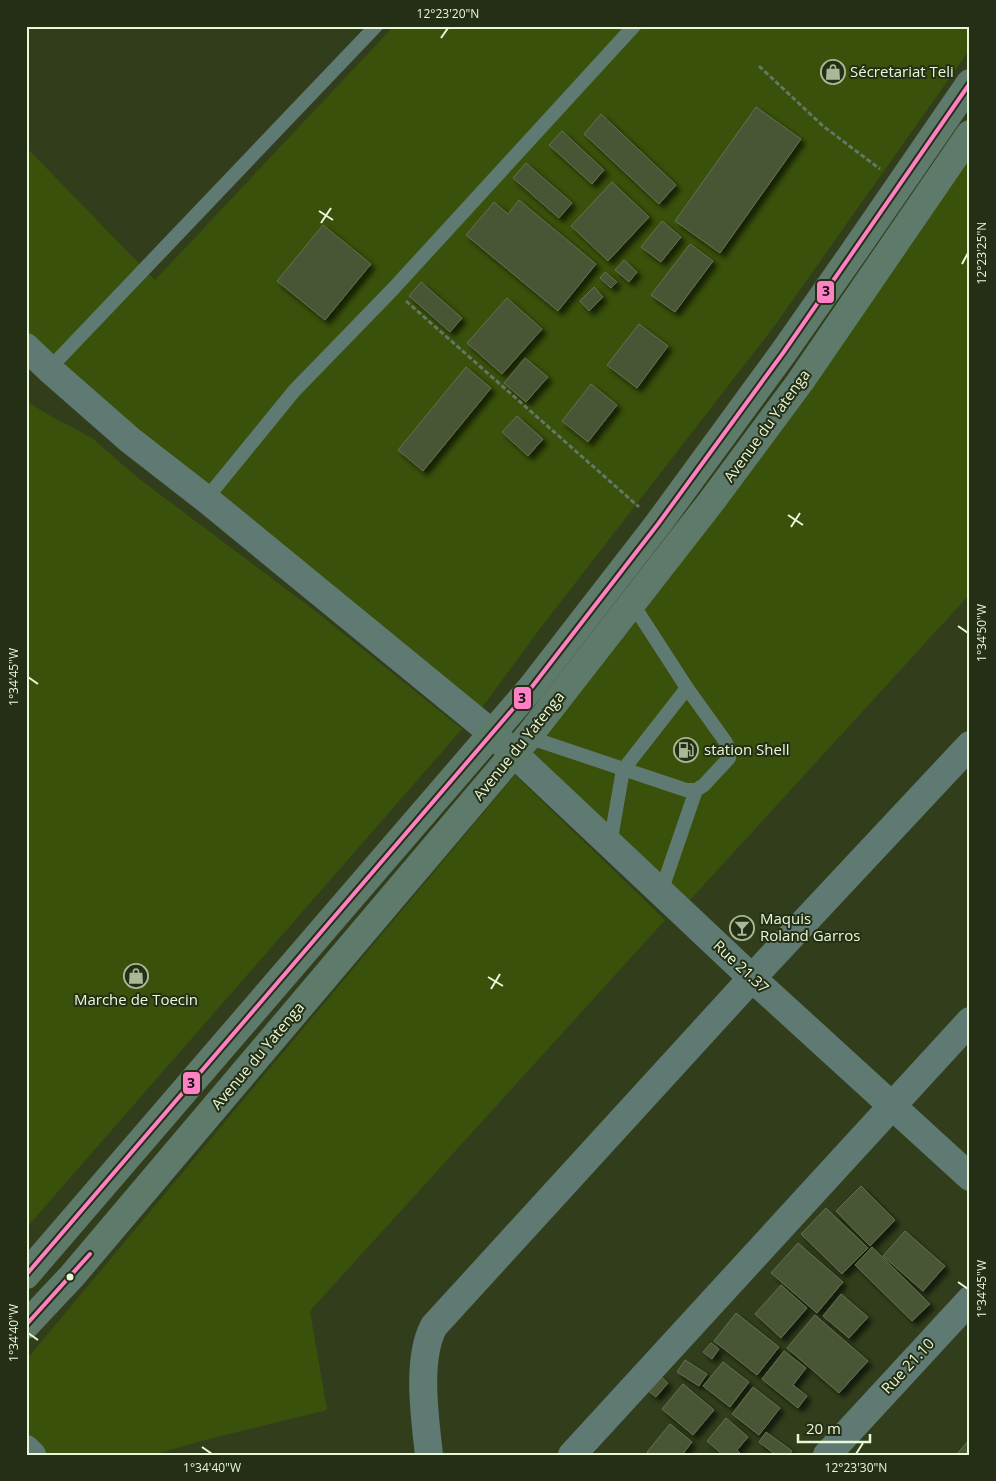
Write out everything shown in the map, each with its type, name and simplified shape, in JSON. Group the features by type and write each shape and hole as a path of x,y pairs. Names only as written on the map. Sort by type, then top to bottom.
{"main road":[{"name":"Avenue du Yatenga","path":"26,1275 531,688 658,524 783,353 970,83"},
{"name":"Avenue du Yatenga","path":"26,1325 72,1276 522,745 711,502 800,382 970,134"}],"street":[{"name":"Rue 21.37","path":"26,347 130,440 206,498 493,734 522,745 610,844 752,978 970,1176"},
{"path":"429,1455 424,1399 425,1366 429,1336 434,1326 752,978 970,744"},
{"path":"572,1455 970,1021"},
{"name":"Rue 21.10","path":"827,1455 970,1300"},
{"path":"26,1449 32,1455"}],"lane":[{"path":"49,369 376,26"},
{"path":"206,498 294,392 393,289 634,26"},
{"path":"522,745 623,770 686,790 696,790 704,785 729,758 730,751 725,741 687,688 632,602"},
{"path":"610,844 623,770 687,688"},
{"path":"661,892 696,790"}],"path":[{"path":"759,66 823,126 900,185"},
{"path":"393,289 658,524"}],"shaded area":[{"path":"394,26 970,26 970,49 773,328 542,626 481,709 26,357 26,147 155,280"},
{"path":"970,146 970,594 690,900 530,756"},
{"name":"Marche de Toecin","path":"26,401 92,438 138,478 314,610 462,729 28,1226 26,1224"},
{"path":"515,775 665,920 310,1311 327,1410 153,1455 42,1455 26,1438 26,1360"}],"building":[{"path":"756,107 801,139 720,253 675,221"},
{"path":"601,114 676,185 659,204 584,134"},
{"path":"562,131 604,170 592,184 549,145"},
{"path":"526,163 572,203 559,218 513,178"},
{"path":"612,182 649,217 608,261 571,226"},
{"path":"519,200 596,264 558,311 466,235 494,202 508,214"},
{"path":"662,221 681,237 661,262 641,247"},
{"path":"323,225 371,264 325,320 277,281"},
{"path":"690,244 713,261 675,312 651,295"},
{"path":"624,260 637,272 629,282 615,270"},
{"path":"605,272 617,282 611,288 600,278"},
{"path":"421,282 462,318 450,332 409,296"},
{"path":"594,287 603,297 589,311 580,301"},
{"path":"507,298 542,329 502,374 467,343"},
{"path":"639,324 668,346 637,388 607,365"},
{"path":"525,358 548,377 526,402 504,383"},
{"path":"466,367 491,388 423,471 398,450"},
{"path":"591,384 617,405 588,442 562,421"},
{"path":"517,416 543,439 528,456 502,432"},
{"path":"861,1186 895,1220 870,1246 836,1211"},
{"path":"826,1208 868,1248 842,1274 801,1234"},
{"path":"905,1231 945,1266 923,1291 883,1256"},
{"path":"798,1243 843,1282 817,1313 771,1273"},
{"path":"872,1247 930,1304 912,1321 855,1265"},
{"path":"781,1285 807,1308 781,1338 755,1314"},
{"path":"841,1294 868,1317 849,1338 823,1316"},
{"path":"736,1313 779,1347 757,1375 714,1341"},
{"path":"815,1315 868,1361 839,1393 787,1348"},
{"path":"711,1343 719,1349 712,1359 703,1352"},
{"path":"784,1351 806,1368 793,1385 807,1396 798,1408 762,1379"},
{"path":"685,1360 707,1374 699,1386 677,1372"},
{"path":"723,1362 749,1382 730,1407 703,1386"},
{"path":"659,1375 668,1383 656,1397 647,1390"},
{"path":"683,1384 714,1410 693,1435 662,1409"},
{"path":"753,1387 780,1408 759,1435 732,1414"},
{"path":"726,1418 748,1437 737,1450 742,1455 723,1455 707,1441"},
{"path":"670,1424 692,1442 682,1455 651,1455 647,1452"},
{"path":"766,1432 792,1451 789,1455 776,1455 759,1442"},
{"path":"970,1439 970,1455 956,1455"}],"transit line":[{"name":"3","path":"26,1275 531,688 658,524 783,353 970,83"},
{"name":"3","path":"26,1325 90,1254"}],"place":[{"name":"Sécretariat Teli","path":"833,72"},
{"name":"station Shell","path":"686,750"},
{"name":"Maquis Roland Garros","path":"742,928"},
{"name":"Marche de Toecin","path":"136,976"}]}
